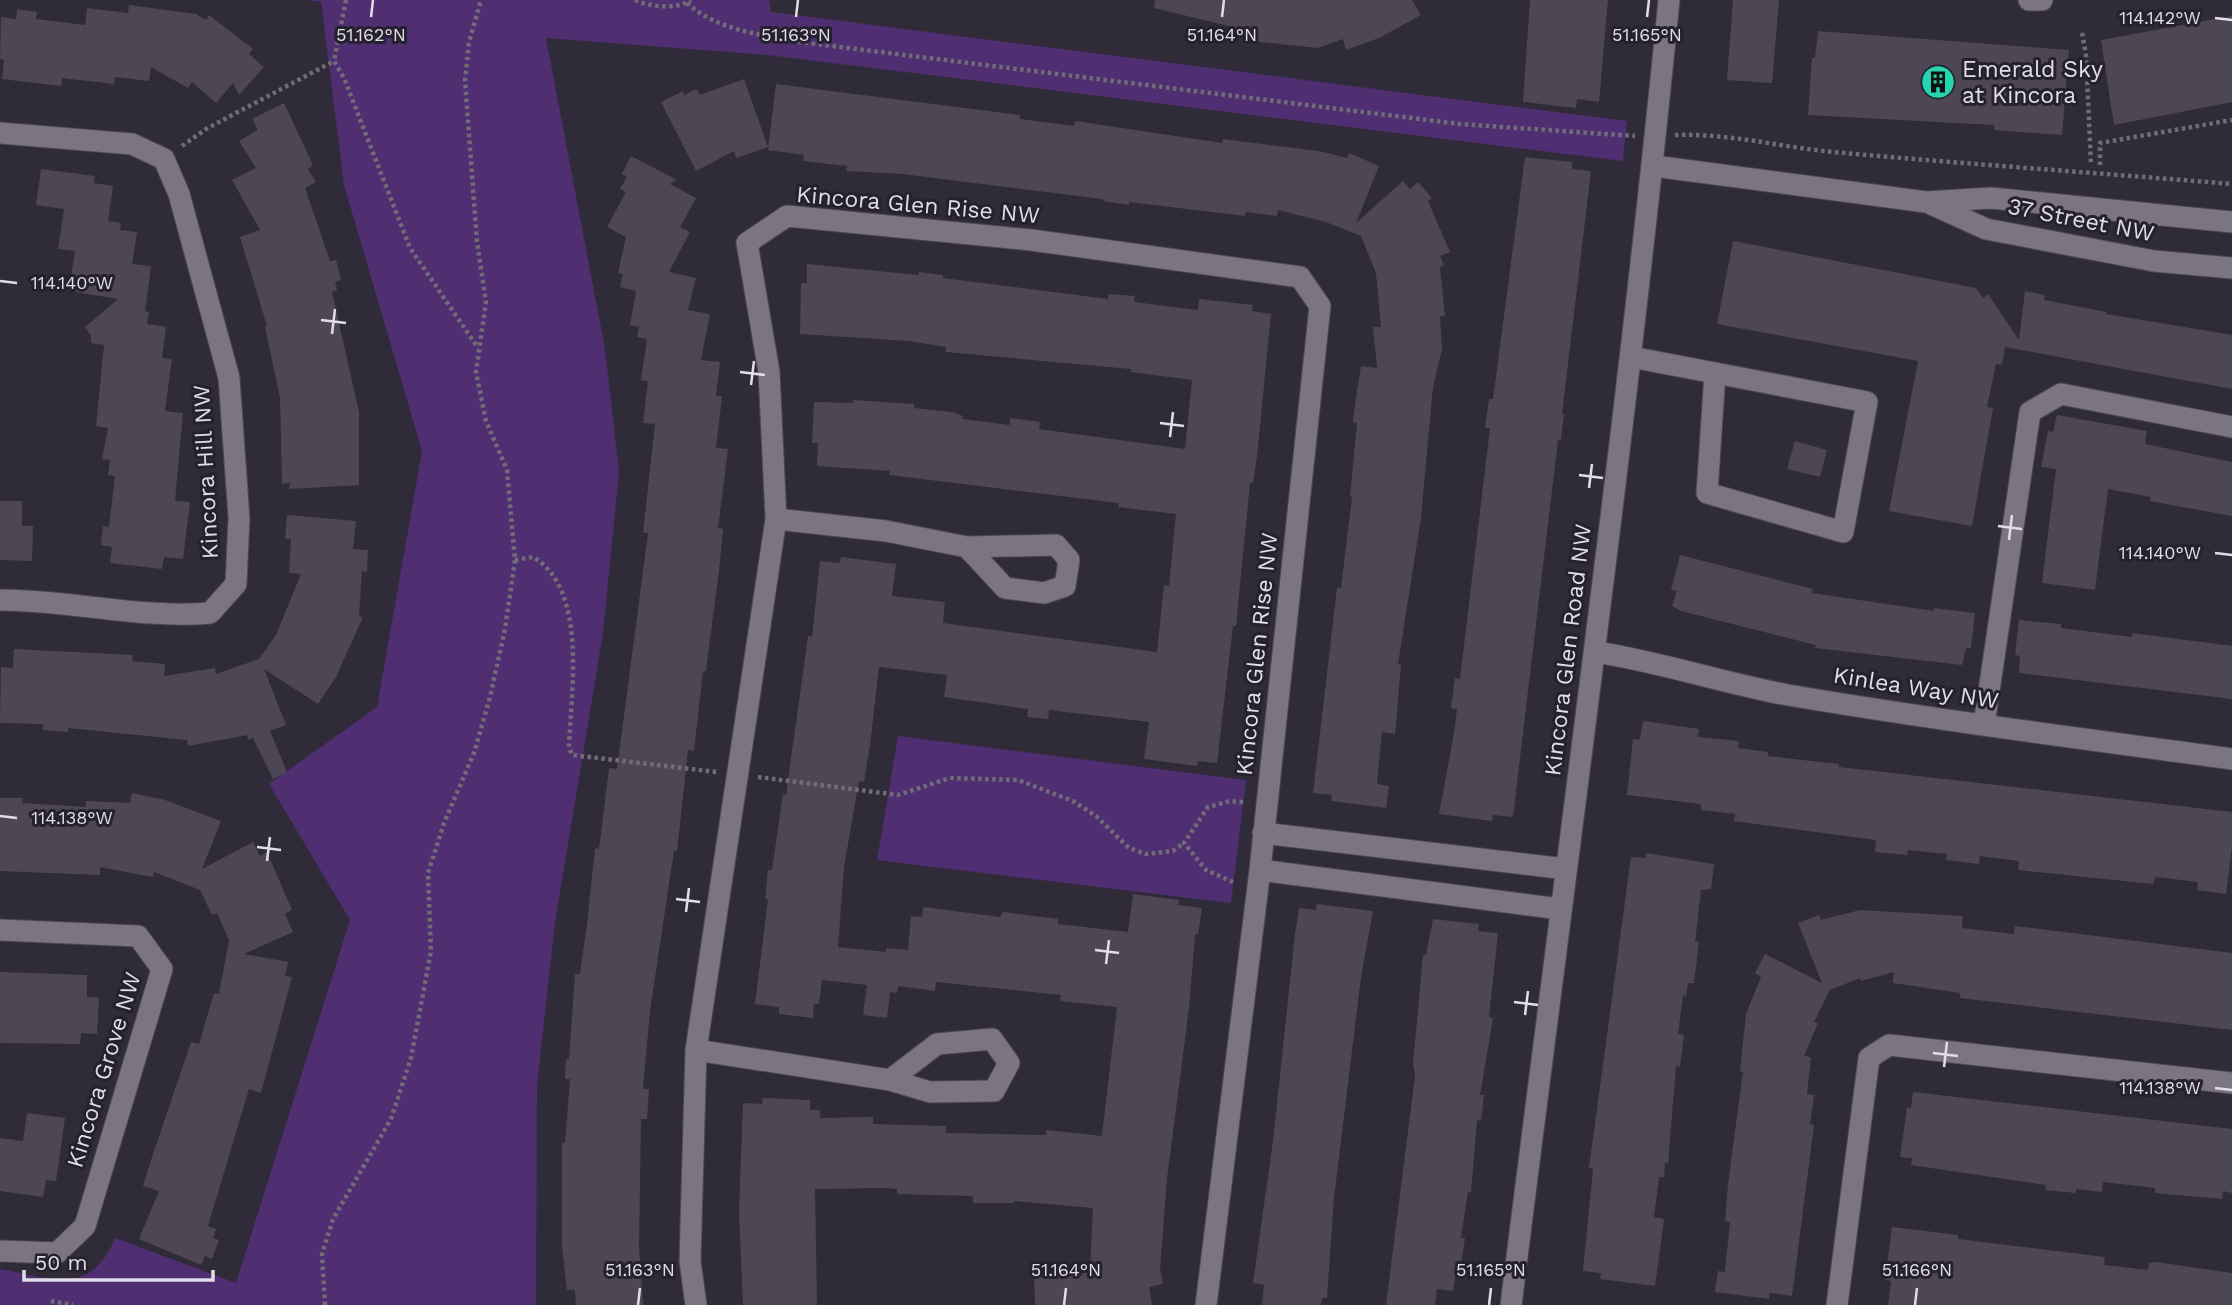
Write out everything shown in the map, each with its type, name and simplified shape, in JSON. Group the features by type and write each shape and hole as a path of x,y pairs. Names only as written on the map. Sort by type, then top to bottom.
{"street":[{"name":"Kincora Glen Road NW","path":"1511,1305 1560,909 1596,652 1654,166 1669,0"},
{"path":"2029,0 2042,0"},
{"path":"0,133 132,144 164,159"},
{"name":"Kincora Hill NW","path":"0,600 110,607 176,616 211,613 236,584 239,518 229,378 178,194 164,159"},
{"name":"37 Street NW","path":"1654,166 1926,202 1991,198 2232,222"},
{"name":"37 Street NW","path":"1926,202 1986,229 2154,261 2232,268"},
{"name":"Kincora Glen Rise NW","path":"696,1305 690,1261 696,1051 776,519 769,372 747,243 787,216 1031,240 1300,277 1320,306 1259,870 1206,1305"},
{"path":"1631,357 1715,373 1867,402 1843,532 1707,493 1715,373"},
{"path":"1984,725 2030,412 2061,394 2232,427"},
{"path":"776,519 886,531 967,547"},
{"name":"Kinlea Way NW","path":"1596,652 1634,658 1785,694 2232,759"},
{"path":"1263,832 1566,869"},
{"path":"1259,870 1560,909"},
{"name":"Kincora Grove NW","path":"0,930 138,936 162,969 85,1226 57,1253 0,1251"},
{"path":"696,1051 890,1080 930,1092 994,1091 1009,1063 992,1039 937,1045 890,1080"},
{"path":"1837,1305 1869,1058 1889,1045 2232,1083"}],"path":[{"path":"346,0 334,61 410,248 478,348"},
{"path":"325,1305 322,1254 333,1219 391,1119 411,1058 431,951 428,873 444,823 474,753 490,697 505,629 515,560 507,470 486,421 476,372 486,302 477,242 466,81 469,43 481,0"},
{"path":"635,0 653,6 689,2 702,17 761,35 800,42 1460,124 1630,136"},
{"path":"2082,33 2086,55 2091,164"},
{"path":"164,159 206,129 334,61"},
{"path":"2100,164 2100,143 2232,120"},
{"path":"1704,134 1724,139 1833,152 2232,184"},
{"path":"515,560 533,557 550,566 563,589 572,633 569,747 572,755 718,773"},
{"path":"757,777 898,795 950,778 1018,780 1073,801 1096,816 1129,848 1146,854 1174,851 1184,843 1208,807 1230,801 1243,802"},
{"path":"1184,843 1206,870 1233,882"},
{"path":"51,1301 73,1305"}],"shaded area":[{"path":"306,0 769,0 771,12 1627,121 1623,161 767,55 546,38 605,349 619,472 603,633 555,922 537,1086 536,1305 0,1305 0,1269 51,1279 81,1277 93,1270 105,1257 115,1238 236,1283 350,920 269,784 377,707 422,451 344,185 321,2"},
{"path":"898,736 1246,780 1231,903 877,860"}],"building":[{"path":"1155,0 1412,0 1421,15 1379,38 1346,50 1343,39 1318,48 1261,42 1228,33 1229,26 1154,8"},
{"path":"1530,0 1608,0 1599,102 1577,99 1576,108 1523,102"},
{"path":"1733,0 1779,0 1772,83 1727,80"},
{"path":"129,5 196,14 206,20 209,15 253,49 249,54 264,67 239,95 233,83 216,103 192,82 188,88 151,67 149,81 115,77 114,84 62,78 61,86 2,79 4,60 0,59 1,17 16,19 17,9 37,12 36,19 85,25 87,8 128,13"},
{"name":"Emerald Sky at Kincora","path":"2232,16 2232,102 2114,125 2101,40"},
{"name":"Emerald Sky at Kincora","path":"1818,31 2069,50 2062,135 1994,130 1994,125 1808,115 1812,58 1815,58"},
{"path":"744,79 768,147 736,158 734,151 696,171 661,102 683,91 684,95 696,89 700,95"},
{"path":"776,84 1020,115 1020,119 1074,126 1075,121 1222,143 1223,139 1319,151 1347,158 1349,153 1379,166 1356,223 1403,181 1410,189 1418,182 1432,198 1428,201 1450,252 1440,256 1444,265 1440,267 1445,316 1440,316 1442,349 1433,387 1421,518 1398,664 1401,665 1395,734 1382,732 1377,784 1389,786 1386,808 1331,801 1332,795 1313,793 1337,588 1341,588 1352,497 1356,397 1361,366 1377,368 1373,327 1381,327 1376,273 1361,236 1326,222 1278,210 1277,216 1246,212 1245,216 1129,202 1129,205 1103,199 903,174 846,171 847,166 803,161 804,155 768,150"},
{"path":"284,103 313,165 308,169 316,182 305,188 330,261 336,260 341,280 335,282 337,290 332,292 359,412 359,485 289,489 290,483 282,484 280,398 265,327 267,326 240,237 260,230 232,180 256,168 239,141 258,130 252,119"},
{"path":"631,156 677,180 670,184 696,198 680,227 690,232 669,272 696,278 688,310 710,314 701,360 720,362 716,396 722,396 716,448 728,449 718,528 723,529 720,562 706,671 703,671 694,751 688,750 677,851 674,851 650,1011 643,1089 649,1089 647,1119 641,1119 639,1245 643,1305 576,1305 575,1290 567,1290 562,1247 562,1143 565,1143 570,1079 565,1079 566,1059 569,1059 575,974 580,974 595,848 599,849 609,768 617,769 648,533 643,533 655,424 643,423 648,381 641,380 647,339 637,337 639,327 630,325 636,291 620,287 623,274 618,273 626,237 607,227 626,192 620,189 627,177 622,174"},
{"path":"1525,157 1572,162 1572,169 1591,171 1561,440 1558,440 1513,817 1493,815 1492,821 1439,814 1457,709 1451,708 1455,678 1460,679 1490,428 1485,428 1489,399 1493,399"},
{"path":"41,169 95,176 94,183 113,186 108,221 121,223 120,230 137,232 132,264 151,266 145,311 149,312 147,324 166,327 162,358 172,359 165,411 183,413 175,501 190,502 183,559 164,557 162,569 110,563 112,547 101,545 103,526 109,527 115,476 108,475 110,460 102,459 108,428 96,426 104,345 91,343 91,336 85,327 118,299 69,291 75,251 58,249 64,209 36,205"},
{"path":"1733,241 1976,288 1983,298 1988,294 2019,340 2025,291 2045,295 2044,300 2107,312 2106,314 2232,335 2232,389 2005,347 2002,365 1996,364 1987,407 1993,408 1972,526 1889,511 1918,361 1717,324"},
{"path":"807,264 918,275 919,272 943,275 943,278 1108,299 1109,294 1135,296 1134,302 1198,310 1199,299 1253,305 1252,311 1271,314 1257,457 1253,483 1250,483 1236,626 1233,626 1217,763 1198,761 1197,766 1144,759 1149,722 1049,710 1048,719 1027,717 1028,709 944,697 947,675 879,667 864,782 859,781 844,867 838,947 886,952 886,948 908,950 911,916 922,917 923,907 1000,917 1003,912 1058,919 1058,924 1128,932 1133,894 1179,900 1178,905 1202,908 1198,934 1195,934 1189,1008 1167,1179 1160,1269 1163,1284 1149,1287 1152,1305 1035,1305 1034,1273 1090,1270 1093,1208 1014,1201 973,1203 973,1196 897,1194 897,1189 887,1188 815,1189 817,1305 743,1305 739,1210 743,1103 762,1104 763,1098 810,1100 810,1110 820,1110 820,1118 873,1117 873,1124 946,1126 946,1133 1046,1135 1046,1130 1102,1136 1117,1007 1060,1001 1061,995 936,982 935,991 898,986 897,993 890,992 887,1018 863,1015 867,985 822,980 819,1004 814,1004 813,1018 779,1014 779,1007 755,1004 768,899 765,899 768,870 772,870 783,794 786,795 808,636 812,637 820,561 840,563 841,557 896,564 892,596 945,602 943,623 1157,652 1164,585 1169,586 1176,514 1118,507 1119,503 889,475 890,471 817,466 818,443 812,443 814,402 853,403 853,400 914,404 914,408 952,412 963,416 962,419 1010,425 1010,418 1040,422 1039,429 1185,449 1192,380 1131,372 1131,369 946,352 946,347 909,341 800,334 801,283 807,283"},
{"path":"2057,415 2147,431 2145,444 2232,462 2232,516 2150,501 2151,497 2108,489 2095,590 2042,583 2056,469 2041,467 2048,431 2053,432"},
{"path":"1795,441 1827,450 1820,477 1787,469"},
{"path":"0,501 22,501 22,526 33,526 32,561 0,560"},
{"path":"287,515 356,521 353,549 368,550 367,572 362,571 359,616 363,617 336,677 318,704 264,669 286,725 270,731 287,772 273,779 253,738 248,740 247,735 188,746 187,740 68,728 68,732 43,730 43,724 0,723 1,667 13,668 14,649 133,655 132,661 165,664 164,676 215,668 216,674 259,659 276,635 301,574 289,573 291,539 285,539"},
{"path":"1680,555 1813,589 1812,593 1934,611 1934,608 1975,613 1971,648 1966,648 1962,665 1815,648 1816,645 1681,611 1672,606 1677,591 1671,590"},
{"path":"2019,620 2061,624 2061,628 2132,637 2132,633 2232,646 2232,699 2019,673 2020,656 2015,655"},
{"path":"1643,721 1699,729 1698,737 1739,741 1738,748 1768,752 1768,756 1839,764 1839,767 2232,812 2232,848 2226,894 2197,890 2198,882 2156,877 2153,884 2018,870 2019,861 1980,856 1979,864 1946,860 1947,854 1908,850 1907,855 1875,852 1876,840 1734,821 1735,814 1701,810 1701,804 1627,795 1633,739 1640,740"},
{"path":"132,793 165,800 221,821 202,869 253,842 260,856 267,852 292,910 285,914 293,932 244,954 288,962 285,976 292,977 261,1093 249,1089 208,1226 216,1229 213,1238 219,1240 212,1259 205,1256 201,1265 139,1239 159,1191 143,1186 151,1160 191,1042 199,1044 214,993 219,994 229,940 217,913 212,915 200,890 154,872 153,877 100,867 100,875 0,871 0,798 23,798 22,803 86,807 86,801 130,803"},
{"path":"1646,853 1714,864 1711,889 1701,890 1694,983 1688,983 1686,996 1683,995 1678,1034 1684,1035 1680,1067 1676,1066 1668,1163 1665,1163 1664,1177 1659,1177 1654,1217 1664,1219 1655,1286 1600,1279 1601,1273 1583,1271 1593,1169 1589,1168 1631,857 1646,858"},
{"path":"1317,904 1373,911 1361,977 1334,1198 1327,1298 1322,1298 1321,1305 1262,1305 1264,1285 1253,1283 1273,1141 1295,934 1299,908 1316,910"},
{"path":"1860,910 1963,916 1962,928 2014,934 2015,926 2232,953 2232,1030 1960,998 1960,993 1893,983 1894,972 1861,981 1860,978 1830,990 1814,1022 1818,1023 1804,1056 1811,1057 1807,1094 1814,1095 1810,1124 1814,1125 1792,1296 1770,1293 1769,1299 1715,1292 1718,1271 1725,1272 1730,1222 1725,1221 1728,1184 1743,1072 1740,1071 1746,1014 1761,977 1755,973 1765,954 1822,983 1798,923 1819,915 1821,920"},
{"path":"1433,919 1479,924 1478,931 1498,933 1489,1017 1493,1018 1480,1095 1484,1095 1481,1121 1477,1120 1471,1192 1468,1192 1461,1238 1465,1238 1461,1264 1457,1263 1453,1291 1437,1289 1435,1305 1386,1305 1415,1076 1413,1064 1423,955 1426,955"},
{"path":"0,972 87,975 87,997 99,998 97,1034 81,1033 80,1044 0,1043"},
{"path":"1913,1092 2232,1129 2232,1193 2223,1191 2222,1199 2155,1193 2155,1188 2103,1182 2102,1192 2076,1189 2076,1193 2045,1190 2046,1185 1911,1165 1912,1158 1900,1157 1907,1107 1911,1108"},
{"path":"27,1113 65,1118 56,1181 46,1180 43,1197 0,1191 0,1138 23,1141"},
{"path":"1892,1227 1958,1235 1958,1239 2105,1257 2104,1265 2148,1270 2149,1263 2156,1262 2232,1273 2232,1305 1888,1305 1891,1281 1885,1280"}],"place":[{"name":"Emerald Sky at Kincora","path":"1938,82"}]}
